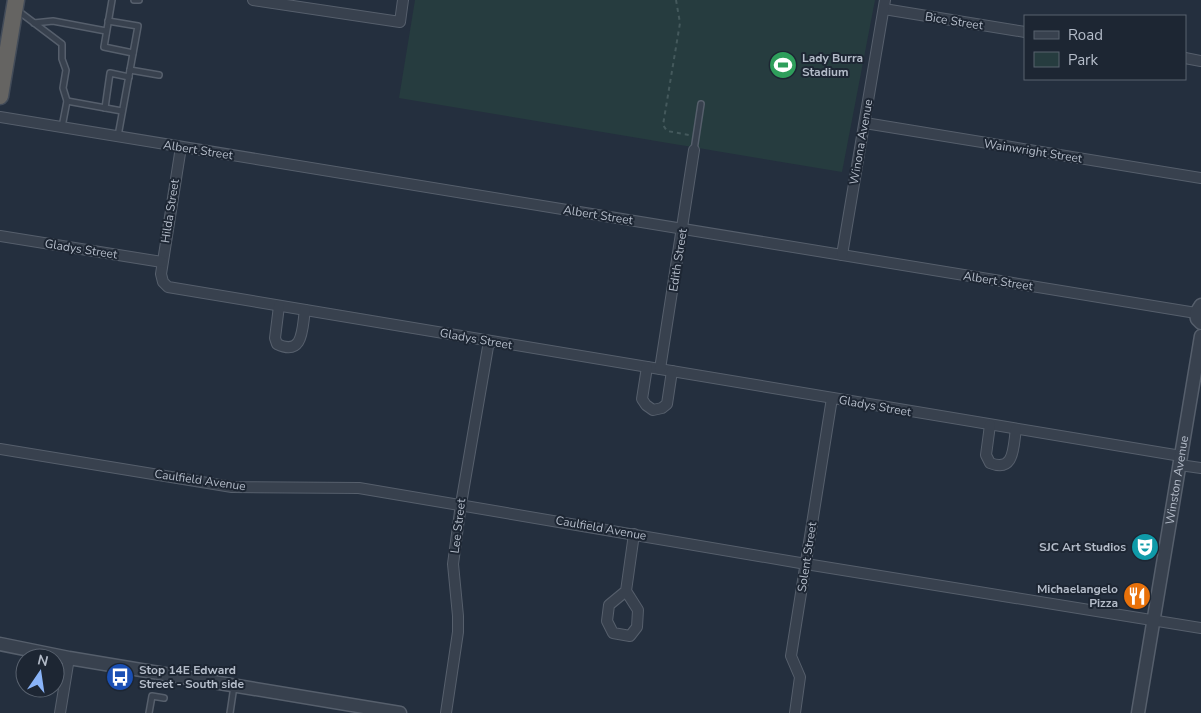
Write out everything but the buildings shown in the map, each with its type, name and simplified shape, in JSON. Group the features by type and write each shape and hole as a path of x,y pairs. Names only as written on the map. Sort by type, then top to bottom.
{"highway":[{"path":"0,96 15,4"}],"street":[{"path":"257,0 400,22 403,0"},
{"name":"Bice Street","path":"884,5 1024,32"},
{"name":"Winona Avenue","path":"842,255 884,5"},
{"path":"1186,58 1201,61"},
{"name":"Albert Street","path":"0,117 1199,313"},
{"name":"Wainwright Street","path":"865,123 1201,178"},
{"name":"Hilda Street","path":"161,274 180,147"},
{"name":"Edith Street","path":"660,369 694,150"},
{"name":"Gladys Street","path":"0,236 162,262"},
{"name":"Gladys Street","path":"161,274 163,282 168,287 1016,429 1180,461 1201,468"},
{"path":"279,306 275,338 277,344 286,349 294,347 299,343 305,310"},
{"name":"Winston Avenue","path":"1138,713 1201,336"},
{"name":"Lee Street","path":"446,713 458,632 453,564 461,504 489,341"},
{"path":"647,367 642,399 653,410 662,408 667,404 672,372"},
{"name":"Solent Street","path":"795,713 800,676 791,656 832,398"},
{"path":"990,425 986,455 990,463 999,467 1007,464 1011,459 1016,429"},
{"name":"Caulfield Avenue","path":"0,449 232,487 359,488 806,564 1201,628"},
{"path":"626,591 634,534"},
{"path":"0,644 69,658 400,713"},
{"path":"60,713 69,658"}],"lane":[{"path":"112,0 104,47 133,53"},
{"path":"134,0 139,0"},
{"path":"15,4 32,21 62,44 62,59 66,70 63,88 67,101 62,128"},
{"path":"32,21 53,21 106,31"},
{"path":"108,21 138,26 118,137"},
{"path":"130,70 158,75"},
{"path":"105,108 110,74 128,77"},
{"path":"67,101 122,111"},
{"path":"694,150 701,104"},
{"path":"230,713 234,686"},
{"path":"150,713 152,696 164,698"}],"path":[{"path":"676,0 680,23 663,125 667,131 680,134"}],"green space":[{"path":"415,0 875,0 842,172 399,98"}],"place":[{"name":"Lady Burra Stadium","path":"783,65"},
{"name":"SJC Art Studios","path":"1145,547"},
{"name":"Michaelangelo Pizza","path":"1137,596"},
{"name":"Stop 14E Edward Street - South side","path":"120,677"}]}
